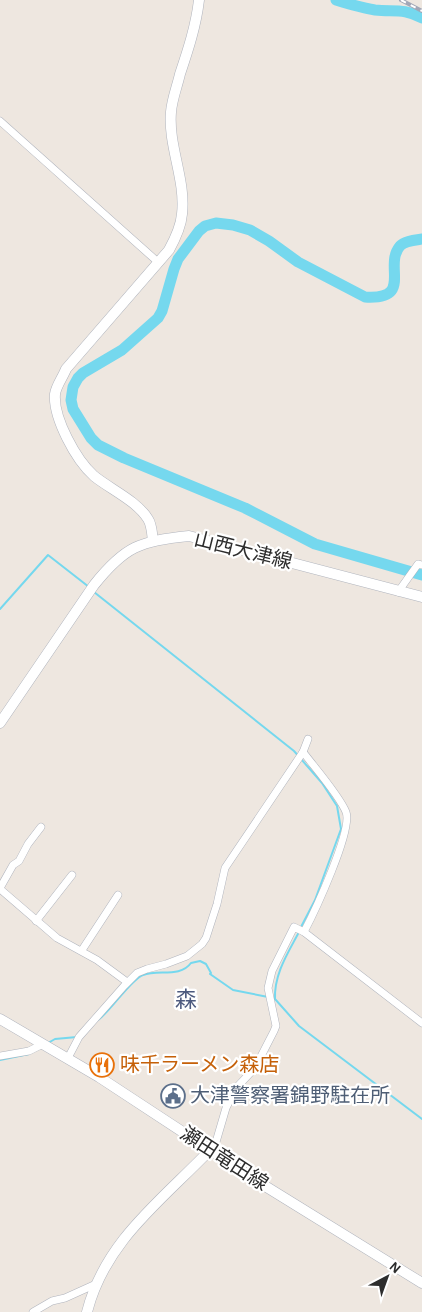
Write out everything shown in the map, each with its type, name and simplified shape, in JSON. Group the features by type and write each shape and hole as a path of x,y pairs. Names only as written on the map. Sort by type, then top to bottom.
{"main road":[{"path":"153,541 148,520 140,509 93,475 84,466 62,429 56,406 55,392 66,370 159,263 169,250 179,230 183,194 171,129 171,112 194,32 199,0"},
{"name":"山西大津線","path":"0,723 87,595 109,567 122,554 153,541 189,536 422,597"},
{"name":"瀬田竜田線","path":"0,1019 132,1098 265,1186 422,1283"},
{"path":"87,1312 96,1284 106,1264 133,1226 210,1150"}],"street":[{"path":"0,121 159,263"},
{"path":"398,592 418,564 422,565"},
{"path":"68,1058 79,1037 136,973 187,956 198,948 206,938 217,904 225,868 303,752 308,739"},
{"path":"303,752 332,791 346,812 347,818 332,869 304,932"},
{"path":"41,827 19,860 13,865 0,888 57,938 82,950 127,982"},
{"path":"36,920 72,875"},
{"path":"82,950 118,895"},
{"path":"210,1150 216,1142 226,1108 236,1088 255,1068 276,1026 268,988 272,971 294,927 304,932 422,1023"},
{"path":"0,1056 29,1051 41,1044"},
{"path":"33,1312 96,1284"}],"waterway":[{"path":"336,0 375,10 404,12 422,18"},
{"path":"422,239 407,242 400,246 394,263 393,287 389,293 365,297 298,262 250,230 216,223 205,226 178,259 162,311 158,318 122,350 83,373 73,387 71,400 73,409 91,438 98,445 124,458 245,508 315,544 422,575"},
{"path":"0,609 48,555 89,587"},
{"path":"94,592 294,751 322,783 337,806 341,829 315,900 301,927"},
{"path":"275,999 279,972 299,932"},
{"path":"98,1020 143,975 175,972 186,968 191,963 200,961 206,964 210,974 233,990 268,997"},
{"path":"275,999 299,1026 422,1119"},
{"path":"48,1043 55,1039 77,1037"},
{"path":"0,1060 29,1054"}],"railway":[{"path":"401,0 422,11"}],"place":[{"name":"味千ラーメン森店","path":"102,1065"},
{"name":"大津警察署錦野駐在所","path":"173,1096"}],"district":[{"name":"森","path":"186,1000"}]}
